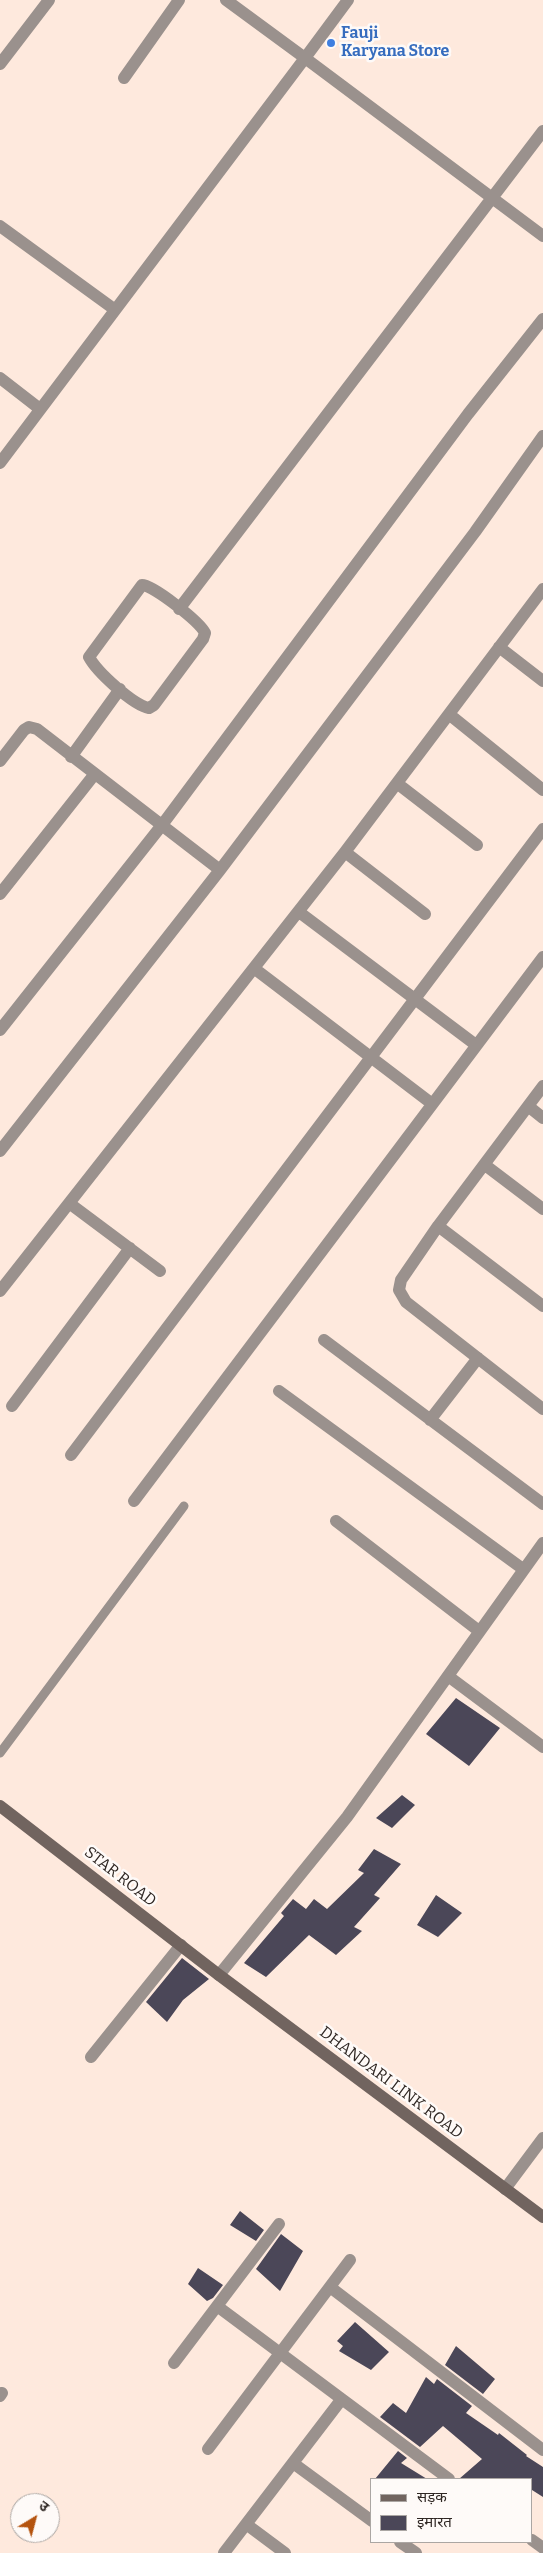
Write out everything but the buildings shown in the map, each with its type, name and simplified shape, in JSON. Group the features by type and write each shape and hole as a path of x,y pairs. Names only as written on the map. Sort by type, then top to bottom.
{"street":[{"path":"0,64 49,0"},
{"path":"124,78 179,0"},
{"path":"226,0 543,236"},
{"path":"0,464 114,309 348,0"},
{"path":"179,609 543,131"},
{"path":"0,226 114,309"},
{"path":"0,1030 162,825 468,414 543,319"},
{"path":"0,378 40,409"},
{"path":"0,1151 220,870 463,547 543,436"},
{"path":"139,586 148,586 179,609 203,628 205,633 204,639 154,705 149,708 143,707 93,665 89,657 139,586"},
{"path":"0,1291 255,969 398,784 543,589"},
{"path":"499,647 543,681"},
{"path":"71,757 120,689"},
{"path":"450,715 543,790"},
{"path":"0,761 24,730 29,727 37,728 94,775 220,870"},
{"path":"0,894 94,775"},
{"path":"398,784 477,845"},
{"path":"71,1455 543,829"},
{"path":"345,852 425,914"},
{"path":"299,912 476,1045"},
{"path":"134,1501 431,1103 543,957"},
{"path":"255,969 431,1103"},
{"path":"543,1086 438,1226 401,1280 399,1290 406,1302 543,1409"},
{"path":"528,1106 543,1118"},
{"path":"485,1165 543,1209"},
{"path":"69,1203 160,1271"},
{"path":"438,1226 543,1306"},
{"path":"12,1406 130,1248"},
{"path":"324,1340 543,1504"},
{"path":"430,1420 478,1358"},
{"path":"279,1391 524,1569"},
{"path":"336,1521 479,1631"},
{"path":"219,1975 347,1817 543,1543"},
{"path":"448,1676 543,1747"},
{"name":"STAR ROAD","path":"0,1806 219,1975"},
{"path":"91,2057 181,1945"},
{"name":"DHANDARI LINK ROAD","path":"219,1975 543,2217"},
{"path":"505,2189 543,2138"},
{"path":"174,2363 279,2224"},
{"path":"208,2449 350,2260"},
{"path":"330,2287 543,2450"},
{"path":"217,2306 448,2478"},
{"path":"224,2553 341,2400"},
{"path":"292,2463 370,2520"},
{"path":"246,2524 285,2553"},
{"path":"401,2543 416,2553"}],"lane":[{"path":"0,1753 184,1506"}],"place":[{"name":"Fauji Karyana Store","path":"331,43"}]}
